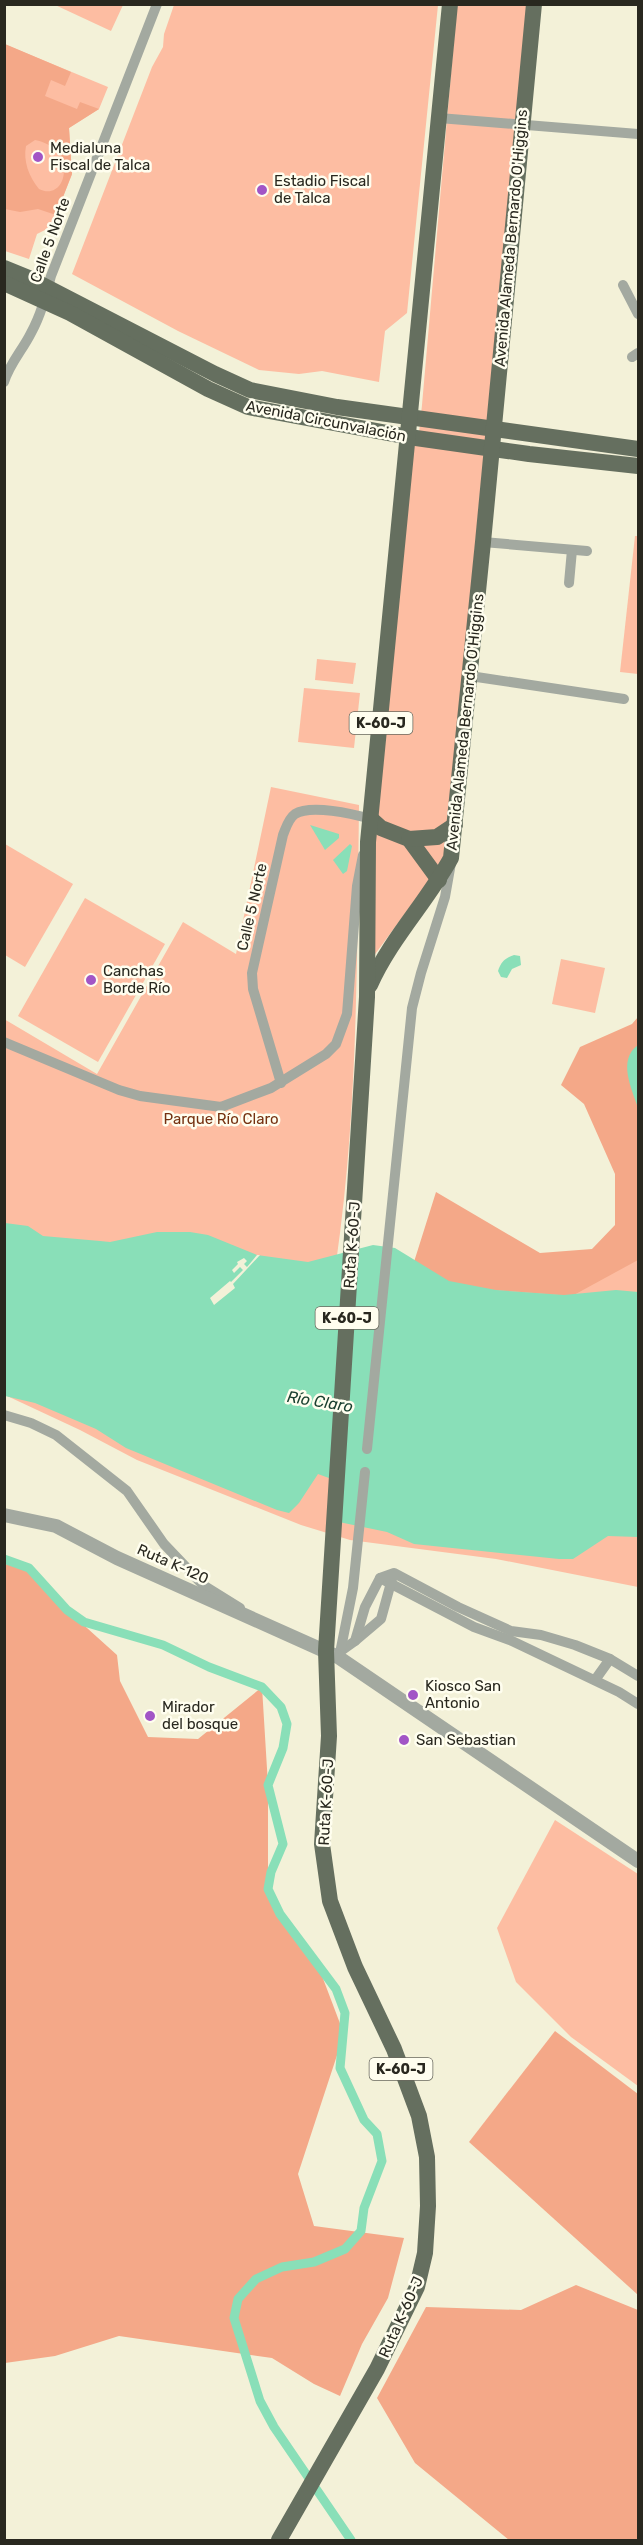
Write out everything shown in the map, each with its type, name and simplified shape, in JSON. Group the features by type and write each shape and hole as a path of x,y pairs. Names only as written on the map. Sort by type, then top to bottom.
{"main road":[{"path":"409,437 450,4"},
{"name":"Avenida Alameda Bernardo O'Higgins","path":"366,1003 380,963 400,931 439,880 451,858 534,4"},
{"name":"Avenida Circunvalación","path":"4,268 208,389 248,407 409,437 639,466"},
{"name":"Avenida Circunvalación","path":"4,284 46,294 250,390 315,403 493,431 639,450"},
{"name":"K-60-J","path":"366,1003 368,842 409,437"},
{"path":"371,819 388,832 409,839 437,837 455,825"},
{"path":"409,839 439,880"},
{"name":"Ruta K-60-J","path":"279,2541 377,2369 417,2287 425,2253 428,2206 428,2157 419,2116 394,2049 355,1967 330,1901 322,1844 335,1653 327,1628 366,1003"}],"street":[{"name":"Calle 5 Norte","path":"4,382 13,359 32,332 157,4"},
{"path":"439,118 639,134"},
{"path":"623,285 639,314"},
{"path":"483,542 587,551"},
{"path":"569,583 572,550"},
{"path":"470,676 624,699"},
{"name":"Calle 5 Norte","path":"276,1086 253,989 252,973 283,835 295,814 304,811 315,809 371,819"},
{"path":"4,1042 119,1090 140,1095 221,1107 276,1086 326,1054 342,1034 347,1014 359,870 368,842"},
{"path":"367,1449 412,1008 445,897 451,858"},
{"path":"439,880 445,897"},
{"path":"4,1415 31,1423 56,1435 127,1491 164,1544 203,1585 263,1622"},
{"path":"335,1653 345,1633 353,1588 365,1472"},
{"name":"Ruta K-120","path":"4,1515 56,1526 117,1558 335,1653 639,1862"},
{"path":"355,1641 365,1607 380,1578 392,1579 511,1630 541,1635 610,1659 639,1676"},
{"path":"335,1653 355,1641 381,1619 392,1579"},
{"path":"392,1579 474,1627 512,1641 595,1680 639,1704"},
{"path":"595,1680 610,1659"}],"green space":[{"path":"53,4 123,4 123,5 111,31"},
{"name":"Estadio Fiscal de Talca","path":"174,5 438,5 407,313 385,331 379,382 322,371 299,374 259,370 178,331 72,274 152,67 163,47 164,34"},
{"path":"457,5 527,5 445,859 373,957 374,841 412,448 418,442 422,405"},
{"name":"Medialuna Fiscal de Talca","path":"4,44 108,87 99,109 69,128 72,174 51,227 37,234 29,259 5,251"},
{"path":"635,536 638,536 638,674 620,672"},
{"path":"317,659 356,663 353,684 315,680"},
{"path":"304,688 360,693 354,748 298,742"},
{"name":"Parque Río Claro","path":"271,787 359,805 355,1035 349,1149 336,1263 510,1269 638,1243 638,1587 496,1559 350,1540 301,1525 137,1460 5,1395 4,1019 97,1074 183,922 236,954"},
{"path":"5,844 73,884 25,967 5,955"},
{"name":"Canchas Borde Río","path":"85,898 165,944 98,1062 18,1016"},
{"path":"561,959 605,968 595,1013 552,1004"},
{"path":"555,1820 638,1874 638,2086 571,2037 516,1982 497,1928"}],"shaded area":[{"name":"Medialuna Fiscal de Talca","path":"5,44 71,72 65,86 51,80 45,96 77,109 80,102 99,109 69,128 72,174 56,215 38,209 20,212 5,209","holes":["35,140 49,145 58,153 63,163 64,173 62,182 57,188 49,191 39,189 32,179 25,152 26,146"]},
{"path":"638,1017 638,1260 572,1296 408,1281 436,1192 540,1253 592,1249 615,1225 615,1174 584,1104 561,1085 580,1047 632,1024"},
{"path":"5,1564 29,1568 67,1610 117,1655 120,1681 148,1737 198,1739 262,1687 268,1785 268,1889 319,1968 344,2034 298,2174 314,2226 404,2238 388,2298 362,2344 340,2396 314,2384 272,2358 119,2336 55,2356 5,2363"},
{"path":"555,2031 638,2094 638,2295 469,2142"},
{"path":"576,2285 638,2310 638,2540 509,2540 415,2463 377,2398 426,2307 521,2310"}],"water":[{"path":"310,825 339,834 339,838 325,850"},
{"path":"350,844 352,846 347,871 343,874 333,860"},
{"path":"514,955 520,956 521,965 512,969 507,978 501,977 498,971 500,965"},
{"path":"638,1045 638,1108 627,1067 628,1058"},
{"name":"Río Claro","path":"5,1223 28,1226 43,1236 110,1242 157,1232 190,1232 208,1235 257,1255 308,1262 373,1245 395,1248 449,1281 496,1290 564,1295 616,1290 638,1292 638,1537 608,1536 573,1559 414,1544 387,1532 339,1522 337,1481 318,1474 299,1503 289,1513 126,1448 96,1429 35,1403 5,1396"}],"pier":[{"path":"257,1255 260,1255 233,1284 235,1288 214,1305 210,1298 243,1270 240,1267 234,1273 232,1270 238,1264 237,1262 244,1258 247,1261 244,1264 247,1267"}],"waterway":[{"path":"4,1559 29,1568 67,1610 84,1622 163,1645 209,1667 262,1687 281,1707 287,1724 283,1748 268,1785 283,1844 271,1872 268,1889 280,1914 336,1989 345,2013 340,2068 364,2120 377,2134 382,2161 364,2208 361,2231 345,2249 314,2262 282,2267 256,2279 238,2299 234,2318 260,2401 274,2427 351,2540"}],"place":[{"name":"Medialuna Fiscal de Talca","path":"38,157"},
{"name":"Estadio Fiscal de Talca","path":"262,190"},
{"name":"Canchas Borde Río","path":"91,980"},
{"name":"Kiosco San Antonio","path":"413,1695"},
{"name":"Mirador del bosque","path":"150,1716"},
{"name":"San Sebastian","path":"404,1740"}]}
